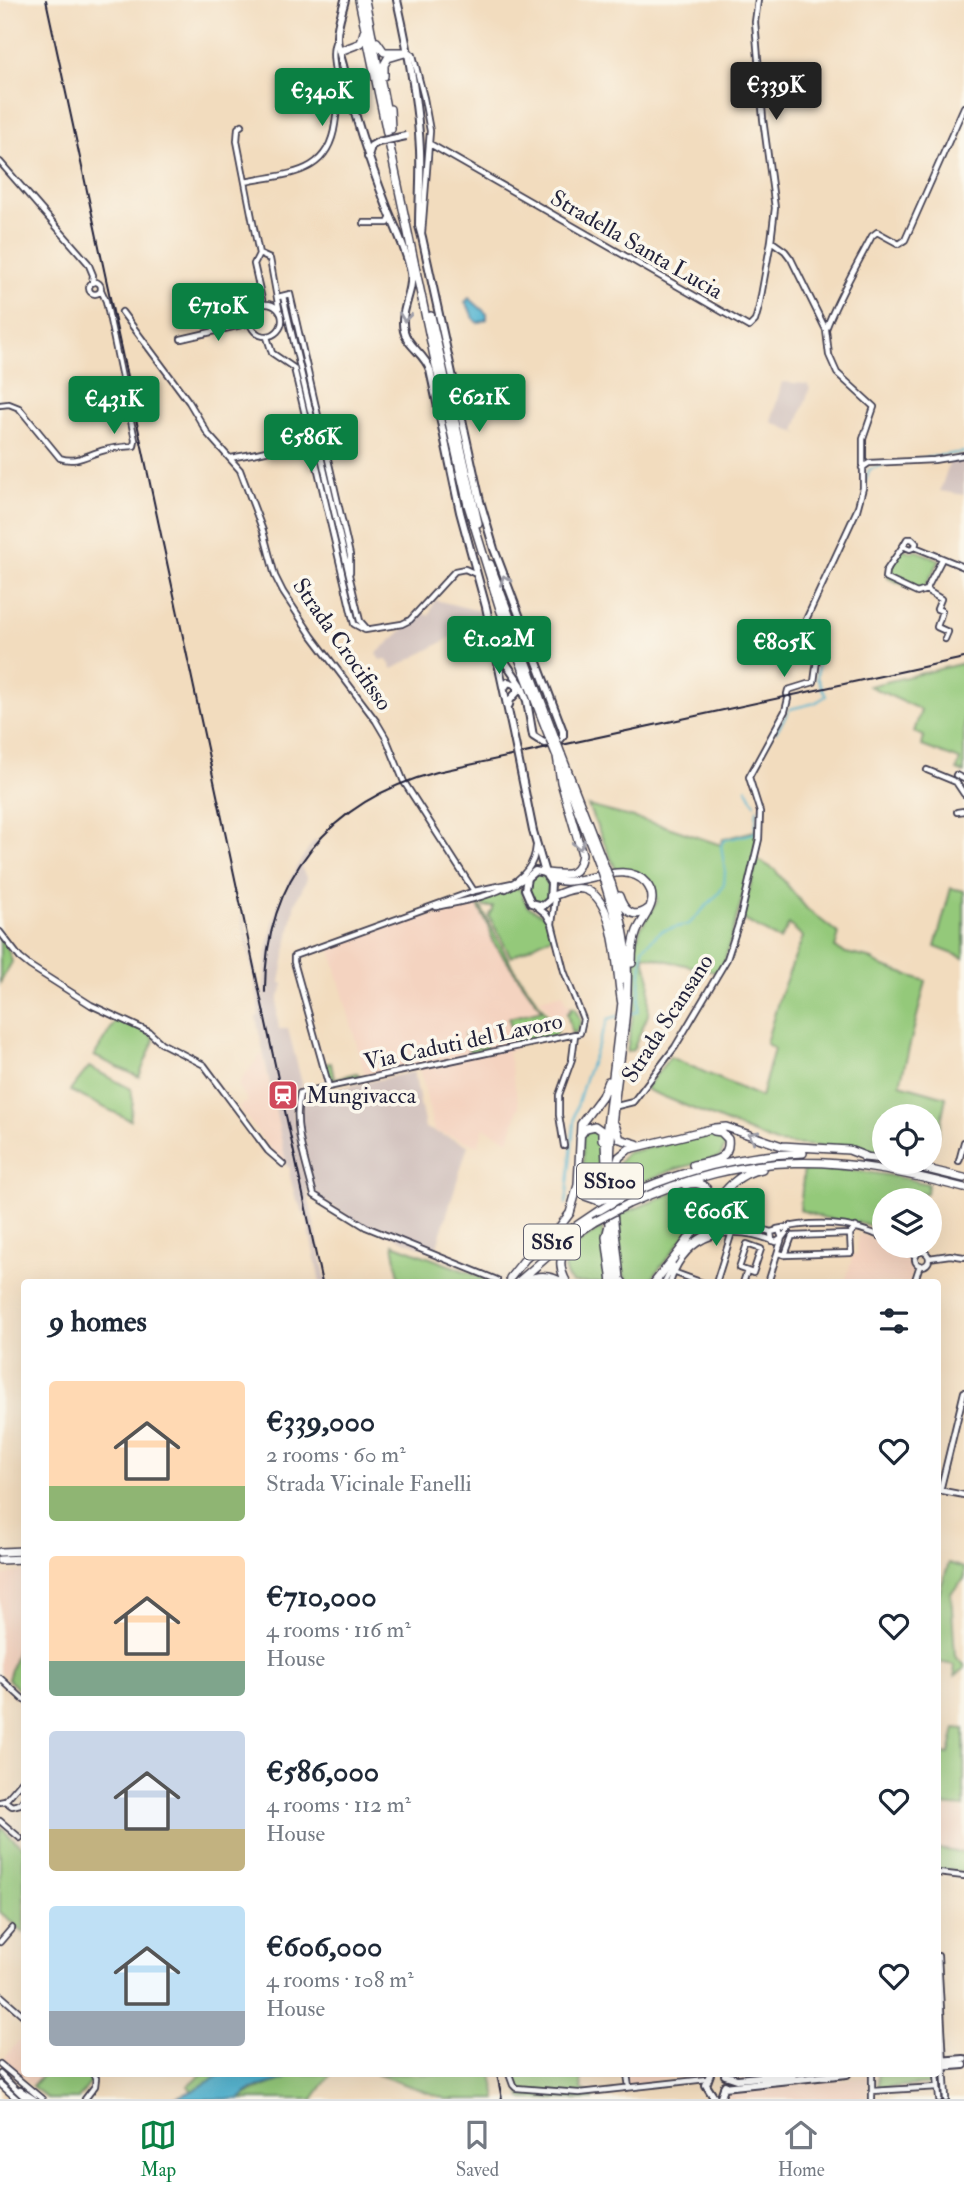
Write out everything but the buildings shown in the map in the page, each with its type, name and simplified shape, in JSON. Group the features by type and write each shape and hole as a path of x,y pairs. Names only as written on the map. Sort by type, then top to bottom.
{"highway":[{"name":"SS100","path":"359,0 391,129 472,502 486,555 558,755 610,883 620,941 623,1008 622,1040 611,1125 612,1194 607,1237 617,1279"},
{"name":"SS100","path":"365,0 369,52 468,505 500,608 553,739"},
{"name":"SS100","path":"367,26 384,52 408,52"},
{"path":"340,51 361,43 367,26"},
{"path":"340,51 356,49 369,52"},
{"name":"SS100","path":"391,129 383,69 388,58 408,52"},
{"name":"SS100","path":"558,755 593,836 601,847 605,867"},
{"name":"SS100","path":"547,875 570,874 581,864 582,854 561,782 558,755"},
{"path":"547,875 556,881 569,882 630,873 642,879 650,888 653,901 651,906"},
{"path":"555,897 559,888 569,882"},
{"name":"SS100","path":"610,883 627,911 638,915 651,906"},
{"name":"SS100","path":"555,897 571,889 583,889 594,895 603,905 619,968 623,1008 608,1112 618,1279"},
{"name":"SS100","path":"623,1008 632,991 633,944 638,928 651,906"},
{"path":"511,1279 524,1259 565,1222 577,1196 580,1137 584,1119 608,1084 616,1049"},
{"path":"617,1082 615,1129 625,1142 641,1144"},
{"path":"580,1137 590,1126 601,1131 602,1176 612,1194"},
{"path":"612,1194 615,1163 629,1149 641,1144 726,1127 782,1146 849,1150 865,1161"},
{"path":"681,1173 689,1167 722,1158 726,1154 729,1144 725,1135 716,1131 703,1131"},
{"name":"SS16","path":"512,1279 556,1238 612,1194 642,1188 681,1173 725,1162 778,1154 822,1153 865,1161 964,1188"},
{"name":"SS16","path":"513,1279 594,1222 628,1204 681,1182 750,1166 806,1161 872,1160"},
{"path":"657,1279 729,1186 752,1170 865,1161"},
{"path":"579,1171 585,1196 599,1205"},
{"path":"942,1173 964,1178"},
{"path":"628,1204 697,1183 705,1187 710,1195 708,1208 700,1221"},
{"path":"564,1279 560,1259 576,1234"},
{"path":"523,1279 542,1276 557,1279"},
{"path":"0,1552 21,1551"},
{"path":"0,1560 21,1559"}],"main road":[{"path":"345,0 337,38 340,51 368,158 411,273 411,288 404,312 403,329 408,341 426,359 430,370 460,512 495,647 536,845 547,875 555,897 543,906 531,903 525,889 527,877 535,870 547,875"},
{"path":"397,0 418,122 419,215 422,237 480,501 507,586 563,731 561,739 550,743 535,739 518,678 495,647"},
{"path":"368,158 371,146 406,136 418,122"},
{"path":"361,136 378,142"},
{"path":"406,136 419,141"},
{"path":"504,688 508,682 515,683 518,689 510,699 508,710"},
{"path":"515,695 525,698"},
{"path":"941,2064 964,2059"},
{"path":"941,2064 964,2065"},
{"path":"708,2077 706,2085 718,2099 726,2077"},
{"path":"732,2077 759,2077"},
{"path":"711,2091 820,2077"}],"street":[{"path":"758,0 755,22 763,119 775,208 771,241"},
{"path":"245,181 306,168 325,155 334,132 337,114 338,90 332,53 337,38"},
{"path":"408,52 413,55 429,120 430,144 422,237"},
{"path":"826,330 846,284 872,236 877,232 899,244 904,243 964,107"},
{"path":"242,125 236,133 259,254 254,264 262,304"},
{"name":"Stradella Santa Lucia","path":"430,144 749,327 755,321 759,307 771,241"},
{"path":"0,162 58,226 90,268 101,290 106,301 135,440 134,446 104,450 67,461 60,458 19,408 9,404 0,405"},
{"path":"364,223 388,222 391,216"},
{"name":"Strada Scansano","path":"617,1106 633,1102 675,1047 724,967 740,919 759,839 760,812 750,777 785,711 788,691 810,685 815,680 820,638 805,628 805,622 857,510 863,488 863,439 874,407 837,373 829,355 826,330 791,259 771,241"},
{"path":"259,254 270,259 360,621 371,630"},
{"path":"95,282 89,288 106,301"},
{"path":"94,293 101,290"},
{"path":"279,310 262,304 251,313 250,323 254,332 267,337 277,333 282,324 279,310 281,296"},
{"name":"Strada Crocifisso","path":"122,312 189,402 200,424 240,470 283,592 312,636 376,721 404,782 474,891"},
{"path":"181,339 250,323"},
{"path":"267,337 272,353 294,368 354,624 359,628 371,630 410,620 455,570 465,569 477,574"},
{"path":"230,458 287,445 298,439 308,423"},
{"path":"287,445 304,449 315,459"},
{"path":"863,454 865,460 871,463 964,456"},
{"path":"862,468 871,463"},
{"path":"942,559 926,590 917,593 885,578 886,571 902,546 910,549 915,547 964,567"},
{"path":"926,590 941,598 937,609 942,611 937,627 948,632 945,639"},
{"path":"928,770 957,782 964,794"},
{"path":"956,775 964,779"},
{"path":"957,812 964,811"},
{"path":"496,891 512,883 529,869 534,860 536,845"},
{"path":"413,913 512,887 527,877"},
{"path":"329,1087 294,956 474,891 512,883"},
{"path":"552,924 555,897"},
{"path":"531,903 546,914 552,924"},
{"name":"Via Caduti del Lavoro","path":"505,1279 366,1227 314,1195 297,1121 297,1105 300,1093 575,1035 583,1029 583,1019 564,971 552,924"},
{"path":"0,932 20,958 30,966 91,1005 152,1033 161,1043 204,1065 268,1151 283,1164"},
{"path":"564,1146 558,1115 559,1095 572,1059 575,1035"},
{"path":"959,1161 964,1142"},
{"path":"665,1279 682,1253 701,1235 730,1228 771,1232 792,1225 825,1223 856,1227 872,1233"},
{"path":"769,1279 782,1238 792,1225"},
{"path":"778,1253 851,1253 850,1234 856,1227"},
{"path":"777,1229 782,1233 782,1238"},
{"path":"671,1279 673,1272 703,1239 732,1232 747,1233 774,1241 782,1238"},
{"path":"717,1279 732,1232"},
{"path":"771,1232 778,1253"},
{"path":"785,1255 792,1236 850,1234"},
{"path":"747,1244 761,1249 753,1273 747,1271 739,1268 747,1244"},
{"path":"942,1256 964,1257"},
{"path":"916,1258 920,1265"},
{"path":"920,1265 927,1264 929,1258"},
{"path":"915,1279 920,1265"},
{"path":"744,1279 747,1271"},
{"path":"673,1272 692,1279"},
{"path":"941,1483 964,1392"},
{"path":"941,1491 964,1495"},
{"path":"0,1678 21,1697"},
{"path":"21,1782 3,1802 12,1806 21,1803"},
{"path":"0,1821 20,1838"},
{"path":"941,1873 964,1876"},
{"path":"0,1942 12,1928"},
{"path":"0,1995 21,2013"},
{"path":"0,2064 42,2099"},
{"path":"941,2064 946,2099"},
{"path":"0,2074 34,2099"},
{"path":"85,2099 97,2082 94,2077"},
{"path":"510,2077 513,2085 522,2089 579,2093 701,2077"},
{"path":"627,2077 629,2087"},
{"path":"872,2077 872,2099"},
{"path":"937,2077 939,2099"},
{"path":"0,2084 18,2099"},
{"path":"13,2085 26,2099"},
{"path":"872,2091 938,2087"}],"shaded area":[{"path":"782,382 807,384 810,388 795,431 802,435 771,422"},
{"path":"964,458 964,495 940,491 950,461"},
{"path":"435,600 480,611 483,620 393,669 386,659 380,660 376,654 421,614 429,615"},
{"path":"320,839 301,867 307,879 295,903 280,982 284,984 278,999 277,1015 279,1029 288,1029 303,1087 293,1089 294,1120 326,1279 319,1279 307,1220 295,1196 290,1167 287,1167 256,1017 259,1016 258,1000 241,915 242,909 262,1000 267,950 277,907 297,866 314,841"},
{"path":"477,904 489,927 493,942 543,1011 509,1018 515,1050 508,1052 519,1106 509,1140 484,1128 478,1145 434,1131 419,1064 365,1075 330,947 406,920"},
{"path":"563,993 571,1011 554,1019 540,999"},
{"path":"262,1053 286,1161 284,1163 270,1149 238,1106 248,1102 238,1084"},
{"path":"414,1072 425,1128 468,1145 435,1253 360,1223 314,1195 299,1119 301,1101 308,1095"},
{"path":"860,1233 872,1239 872,1258 910,1258 914,1268 911,1279 846,1279 853,1254 858,1254 856,1247"},
{"path":"21,1572 21,1638 8,1679 0,1672 0,1576"},
{"path":"941,1808 964,1810 964,1853 941,1849"},
{"path":"21,2038 21,2077 2,2061"},
{"path":"21,2077 40,2077 32,2086"},
{"path":"625,2077 683,2077 626,2085"},
{"path":"868,2077 868,2099 723,2099 725,2089"}],"green space":[{"path":"902,549 912,552 915,550 940,560 924,588 917,591 888,578 888,571"},
{"path":"964,663 964,773 957,770 960,760 922,746 924,736 914,732 921,710 869,686"},
{"path":"588,806 665,826 721,845 723,839 758,830 754,855 723,967 719,973 643,955 650,979 648,1015 633,1050 627,1052 635,1000 636,945 640,929 657,902 656,893 651,881 631,870 616,870"},
{"path":"757,859 775,870 807,909 839,934 835,948 869,958 884,967 926,981 900,1084 946,1097 942,1116 942,1104 872,1104 872,1151 776,1143 645,1089 670,1057 761,1097 774,1049 766,1043 780,995 803,937 789,924 780,940 742,919"},
{"path":"535,873 543,875 548,885 549,893 544,903 535,902 529,893 529,878"},
{"path":"514,888 520,889 527,906 548,918 552,936 511,957 489,916 493,907 484,907 481,900"},
{"path":"951,888 964,891 964,958 935,947"},
{"path":"478,902 512,966 558,1030 554,1036 514,1045 509,1018 542,1010 493,942 489,927 477,904 420,916"},
{"path":"0,935 12,962 0,983"},
{"path":"570,1007 575,1008 581,1022 577,1031 572,1034 567,1013 571,1011"},
{"path":"118,1017 149,1032 154,1040 139,1077 94,1056"},
{"path":"483,1034 487,1050 470,1054 465,1035 473,1036 474,1042 469,1043 471,1049 482,1046 480,1041 475,1042 474,1036"},
{"path":"331,1063 334,1079 357,1073 360,1077 331,1083 325,1064"},
{"path":"89,1067 131,1089 133,1101 130,1120 70,1091"},
{"path":"596,1129 601,1135 601,1198 591,1198 583,1187 583,1135 586,1130"},
{"path":"711,1133 720,1134 727,1142 720,1157 673,1170 616,1193 618,1164 626,1153"},
{"path":"804,1167 866,1172 928,1184 928,1188 872,1188 872,1226 825,1218 800,1210"},
{"path":"692,1185 702,1187 708,1201 694,1224 651,1279 626,1279 622,1268 617,1216"},
{"path":"602,1228 608,1279 569,1279 564,1266 566,1258 578,1244"},
{"path":"393,1244 486,1279 399,1279"},
{"path":"949,1563 964,1568 964,1579 951,1593 955,1656 964,1665 964,1669 955,1676 954,1665 941,1663 941,1587"},
{"path":"21,1638 21,1692 8,1679"},
{"path":"955,1728 964,1729 964,1807 941,1805 941,1753 949,1754"},
{"path":"0,1827 21,1845 21,1930 0,1912"},
{"path":"941,1849 964,1853 964,1872 941,1869"},
{"path":"40,2077 88,2077 91,2082 78,2099 48,2099 32,2086"},
{"path":"198,2077 217,2077 192,2091 188,2086"},
{"path":"288,2077 329,2077 313,2099 239,2099"},
{"path":"384,2077 493,2077 497,2099 446,2099"},
{"path":"515,2077 580,2077 582,2089 593,2096 592,2099 522,2099"},
{"path":"878,2077 934,2077 934,2084 879,2088"}],"water":[{"path":"469,298 487,314 487,319 478,323 475,321 465,302"},
{"path":"217,2077 289,2077 252,2089 239,2099 172,2099"}],"waterway":[{"path":"917,459 964,452"},
{"path":"865,483 869,470 884,464"},
{"path":"776,732 790,709 815,703 826,696 817,678 820,650"},
{"path":"746,787 755,804"},
{"path":"627,1014 638,1012 643,948 661,931 689,924 719,893 724,884 725,871 721,845 725,840 755,833 757,809"},
{"path":"566,1204 575,1113 608,1019 618,1016"}],"railway":[{"path":"46,0 321,1279"},
{"path":"265,992 268,951 276,914 291,880 310,850 335,824 365,802 399,785 437,772 964,658"},
{"path":"498,2077 502,2099"}],"place":[{"name":"Mungivacca","path":"283,1095"}]}
